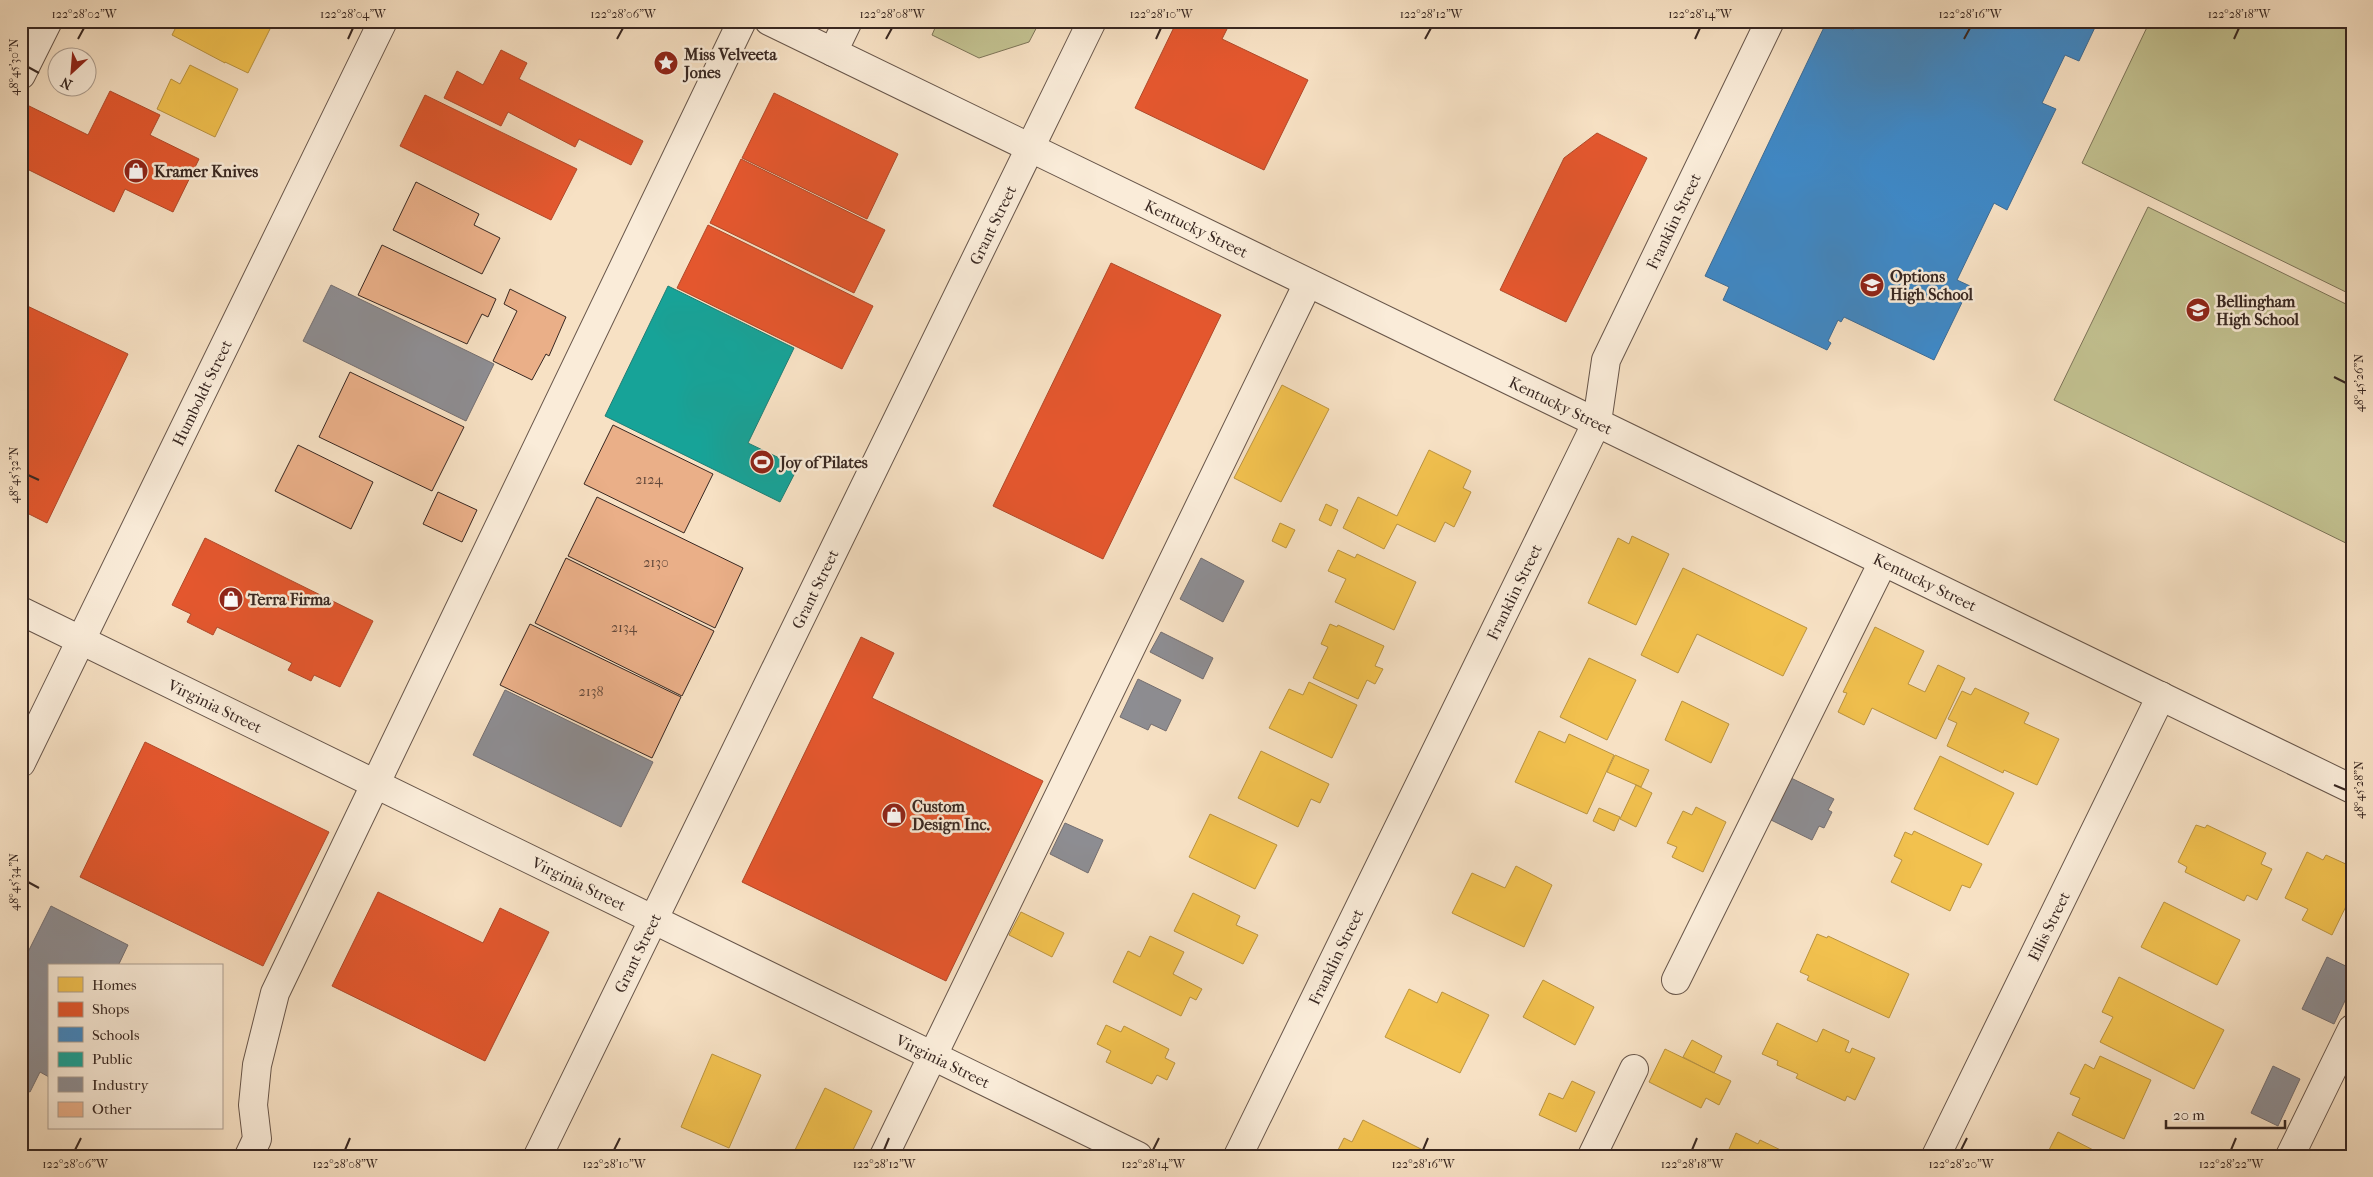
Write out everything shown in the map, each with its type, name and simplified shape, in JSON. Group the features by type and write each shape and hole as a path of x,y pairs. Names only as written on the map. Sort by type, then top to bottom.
{"street":[{"path":"21,75 48,21"},
{"name":"Humboldt Street","path":"21,763 383,21"},
{"path":"248,1156 257,1139 253,1105 257,1065 275,992 742,21"},
{"name":"Kentucky Street","path":"768,21 2352,789"},
{"path":"833,52 848,21"},
{"name":"Grant Street","path":"538,1156 1092,21"},
{"name":"Franklin Street","path":"1238,1156 1597,422 1606,360 1770,21"},
{"path":"884,1156 1308,282"},
{"path":"1676,980 1883,562"},
{"name":"Virginia Street","path":"21,611 1138,1156"},
{"name":"Ellis Street","path":"1936,1156 2161,696"},
{"path":"2290,1156 2352,1029"},
{"path":"1592,1156 1634,1069"}],"shaded area":[{"path":"938,21 1040,21 1029,42 979,58 932,35"},
{"path":"2150,21 2352,21 2352,295 2082,163"},
{"path":"2148,207 2352,307 2352,546 2054,400"}],"building: Homes":[{"path":"179,21 254,21 270,29 248,73 172,35"},
{"path":"190,65 238,89 215,137 157,109 171,79 180,84"},
{"path":"1282,385 1329,409 1281,502 1234,478"},
{"path":"1429,450 1471,471 1463,488 1471,492 1454,527 1445,522 1435,542 1397,524 1384,549 1343,528 1358,497 1397,516"},
{"path":"1326,504 1338,510 1331,526 1319,520"},
{"path":"1280,523 1295,530 1286,548 1272,541"},
{"path":"1632,536 1669,554 1636,625 1588,603 1618,538 1629,544"},
{"path":"1338,550 1355,558 1357,554 1416,582 1394,630 1335,602 1346,579 1328,571"},
{"path":"1683,568 1807,628 1783,676 1697,634 1678,673 1641,655"},
{"path":"1330,624 1337,627 1338,625 1384,646 1375,666 1383,669 1375,684 1367,680 1358,699 1313,678 1328,647 1321,644"},
{"path":"1875,627 1924,651 1908,684 1925,692 1938,665 1965,678 1936,739 1872,708 1864,725 1838,712 1847,693 1843,692"},
{"path":"1589,658 1636,680 1607,740 1560,717"},
{"path":"1309,682 1357,705 1332,758 1269,728 1289,689 1303,695"},
{"path":"1975,688 2029,713 2024,723 2059,739 2037,785 2004,770 2003,773 1947,746 1957,723 1948,719 1962,691 1971,695"},
{"path":"1682,701 1729,724 1711,763 1665,740"},
{"path":"1539,731 1565,743 1569,734 1614,755 1587,814 1515,782"},
{"path":"1261,751 1329,784 1320,803 1311,799 1298,827 1238,798"},
{"path":"1615,755 1649,770 1641,787 1607,772"},
{"path":"1940,756 2014,793 1988,845 1914,809"},
{"path":"1636,785 1652,793 1636,827 1620,819"},
{"path":"1696,807 1726,822 1703,872 1672,857 1677,847 1667,843 1683,811 1692,815"},
{"path":"1599,808 1620,817 1614,831 1593,821"},
{"path":"1210,814 1277,845 1255,889 1189,857"},
{"path":"2196,825 2205,828 2207,825 2266,853 2261,864 2272,869 2257,900 2247,895 2244,901 2185,872 2187,867 2178,862"},
{"path":"1914,831 1982,864 1970,888 1962,885 1950,911 1891,882 1902,860 1894,856 1905,832 1912,835"},
{"path":"2307,852 2323,860 2326,855 2348,865 2346,871 2352,874 2352,894 2332,935 2302,920 2308,909 2285,898"},
{"path":"1516,866 1552,885 1524,947 1452,913 1472,873 1505,888"},
{"path":"1193,893 1240,916 1236,925 1258,935 1243,964 1174,931"},
{"path":"2164,902 2240,940 2217,985 2141,947"},
{"path":"1021,912 1064,933 1052,957 1009,935"},
{"path":"1817,934 1827,938 1828,936 1909,974 1889,1018 1807,980 1809,976 1800,972"},
{"path":"1150,936 1184,952 1173,974 1202,989 1196,1000 1190,997 1181,1016 1113,982 1128,951 1140,957"},
{"path":"2119,977 2224,1030 2194,1089 2100,1042 2113,1017 2102,1012"},
{"path":"1543,980 1594,1007 1575,1045 1523,1017"},
{"path":"1409,989 1437,1003 1442,992 1489,1015 1460,1073 1385,1037"},
{"path":"1777,1023 1817,1042 1823,1029 1849,1041 1845,1051 1850,1053 1852,1048 1875,1058 1855,1100 1847,1096 1845,1101 1796,1078 1798,1074 1777,1065 1778,1061 1762,1054"},
{"path":"1106,1025 1121,1032 1124,1026 1169,1049 1165,1058 1175,1063 1167,1080 1157,1075 1152,1084 1106,1062 1111,1051 1097,1044"},
{"path":"1692,1040 1722,1056 1714,1073 1683,1057"},
{"path":"1665,1049 1731,1081 1719,1105 1706,1098 1701,1108 1649,1082"},
{"path":"712,1054 761,1075 729,1148 681,1127"},
{"path":"2100,1056 2151,1080 2124,1139 2072,1115 2080,1098 2070,1094 2085,1064 2094,1069"},
{"path":"1572,1081 1595,1092 1576,1132 1539,1115 1549,1093 1563,1099"},
{"path":"825,1088 872,1111 850,1156 807,1156 795,1150"},
{"path":"1363,1120 1431,1154 1430,1156 1335,1156 1344,1138 1352,1142"},
{"path":"2058,1132 2105,1156 2046,1156"},
{"path":"1736,1133 1758,1144 1760,1140 1793,1156 1726,1156"}],"building: Shops":[{"path":"1177,21 1231,21 1222,39 1308,80 1264,170 1135,108"},
{"path":"501,50 527,63 519,79 643,141 631,165 579,139 575,147 508,112 501,126 444,98 457,71 483,85"},
{"path":"110,91 160,115 150,135 199,159 173,212 125,189 114,212 21,166 21,102 88,135"},
{"path":"774,93 898,154 867,219 742,158"},
{"path":"425,95 577,169 551,220 400,146"},
{"path":"1597,133 1647,158 1566,322 1500,290 1564,158"},
{"path":"741,159 885,230 854,293 710,223"},
{"path":"708,225 873,306 842,369 677,288"},
{"path":"1111,263 1221,315 1103,559 993,506"},
{"path":"21,303 128,354 47,523 21,510"},
{"path":"205,538 373,621 340,687 314,675 311,681 288,670 292,663 217,627 213,635 187,622 191,614 172,605"},
{"path":"861,637 894,653 872,698 1043,781 946,981 742,882"},
{"path":"145,742 329,832 263,966 80,877"},
{"path":"378,892 483,943 500,908 549,932 485,1061 332,986"}],"building: Schools":[{"name":"Options High School","path":"1827,21 1835,21 1853,30 1858,21 2098,21 2079,61 2065,55 2042,103 2056,109 2007,210 1994,203 1957,280 1970,286 1934,360 1844,317 1841,322 1838,320 1828,341 1831,343 1827,350 1723,300 1729,287 1705,276"}],"building: Public":[{"path":"668,286 794,348 748,443 798,467 780,502 605,416"}],"building: Industry":[{"path":"331,285 494,364 466,421 303,341"},
{"path":"1201,558 1244,581 1223,622 1180,599"},
{"path":"1161,632 1213,658 1203,679 1150,652"},
{"path":"1138,679 1181,700 1166,731 1151,724 1148,730 1120,717"},
{"path":"505,690 653,762 621,827 473,755"},
{"path":"1789,777 1834,799 1828,810 1832,812 1824,828 1819,826 1812,840 1769,819"},
{"path":"1065,823 1103,840 1088,873 1050,854"},
{"path":"51,906 128,945 119,964 48,964 48,1076 40,1072 30,1092 21,1088 21,966"},
{"path":"2327,957 2352,969 2352,986 2334,1024 2302,1009"},
{"path":"2273,1066 2300,1079 2278,1126 2251,1113"}],"building: Other":[{"path":"416,182 479,214 474,225 500,238 482,274 393,230"},
{"path":"382,245 496,299 488,317 482,314 467,344 358,295"},
{"path":"510,289 566,317 549,356 546,354 532,380 493,361 517,311 504,304"},
{"path":"350,372 464,427 432,491 319,437"},
{"path":"613,425 713,474 684,533 584,484"},
{"path":"298,445 373,482 351,529 275,491"},
{"path":"438,492 477,510 462,542 423,524"},
{"path":"597,497 743,568 715,628 568,556"},
{"path":"566,558 714,631 682,696 535,623"},
{"path":"530,624 681,697 652,758 500,685"}],"place":[{"name":"Miss Velveeta Jones","path":"666,63"},
{"name":"Kramer Knives","path":"136,171"},
{"name":"Options High School","path":"1872,285"},
{"name":"Bellingham High School","path":"2198,310"},
{"name":"Joy of Pilates","path":"762,462"},
{"name":"Terra Firma","path":"231,599"},
{"name":"Custom Design Inc.","path":"894,815"}]}
